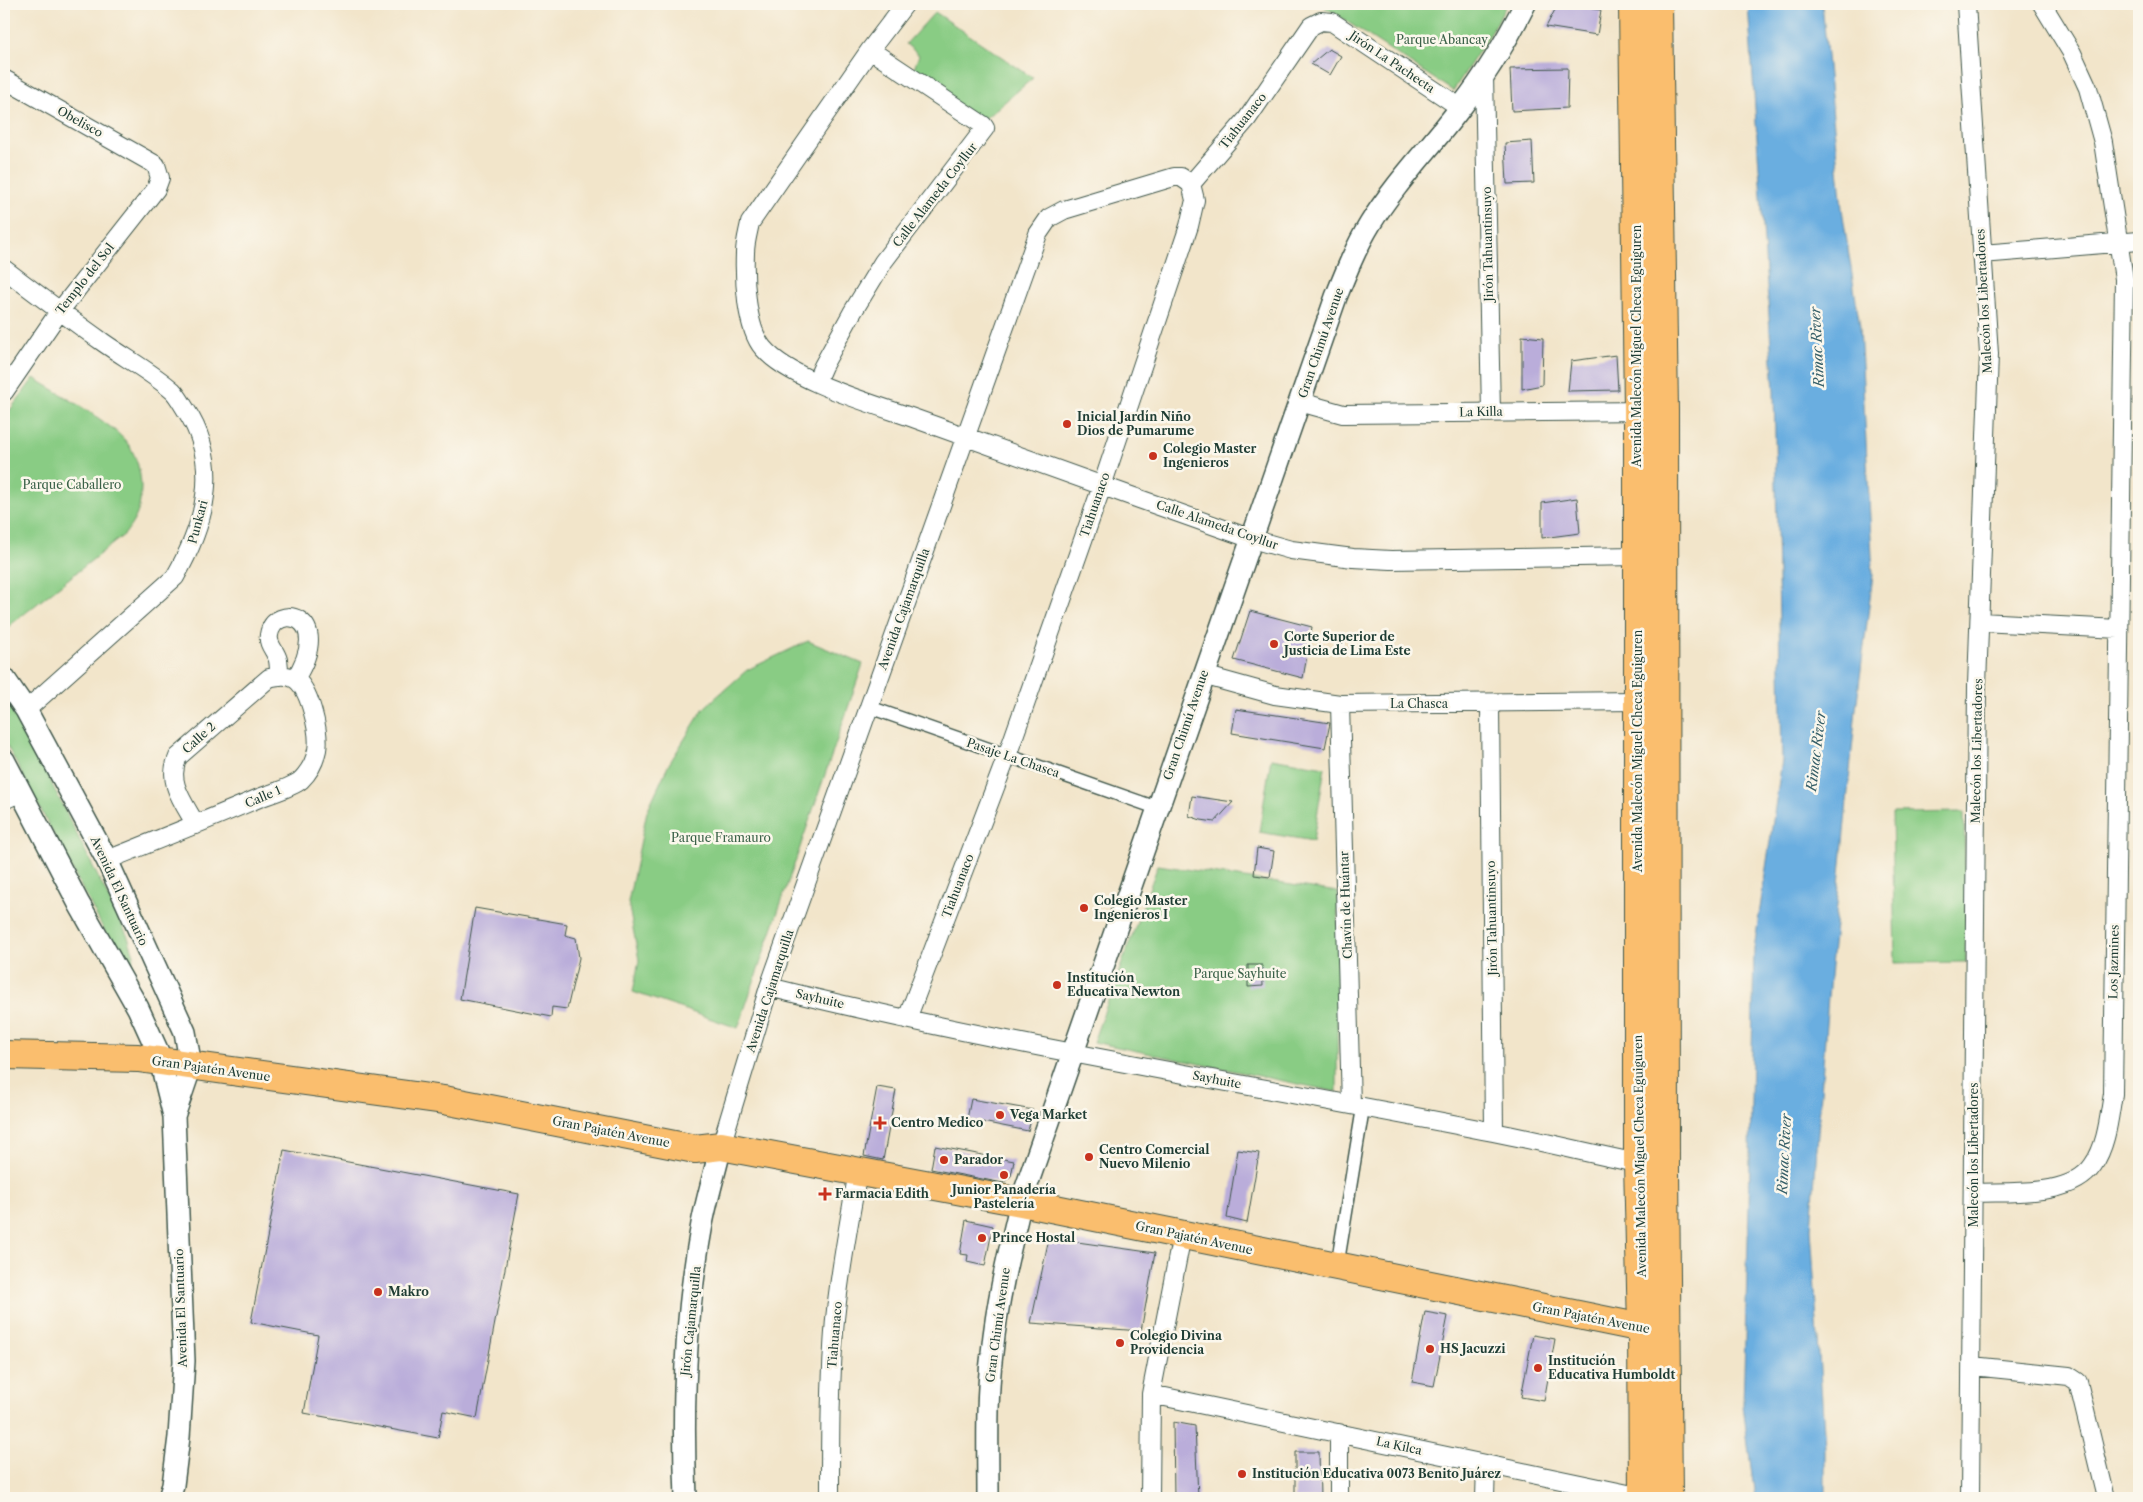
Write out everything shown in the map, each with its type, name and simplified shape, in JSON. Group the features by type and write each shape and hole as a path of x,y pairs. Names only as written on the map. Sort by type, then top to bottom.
{"main road":[{"name":"Avenida Malecón Miguel Checa Eguiguren","path":"1633,4 1651,411 1665,1169 1654,1330 1650,1498"},
{"name":"Avenida Malecón Miguel Checa Eguiguren","path":"1654,1330 1638,1163 1637,556 1651,411 1658,4"},
{"name":"Gran Pajatén Avenue","path":"4,1055 152,1057 191,1060 444,1100 695,1149 721,1146 1021,1202 1654,1330"}],"street":[{"name":"Calle Alameda Coyllur","path":"904,4 750,223 745,252 746,292 751,323 762,347 778,363 816,382 965,437 1252,539 1291,550 1353,558 1390,560 1637,556"},
{"name":"Gran Chimú Avenue","path":"988,1498 988,1408 992,1353 1000,1288 1021,1202 1156,808 1336,297 1350,261 1370,225 1389,196 1461,108 1484,75 1525,4"},
{"name":"Malecón los Libertadores","path":"1966,4 1989,354 1977,685 1970,1498"},
{"name":"Los Jazmines","path":"1974,1193 2051,1189 2068,1186 2083,1176 2093,1165 2100,1150 2107,1127 2113,1094 2124,279 2104,142 2088,88 2072,53 2042,4"},
{"name":"Jirón La Pachecta","path":"1321,21 1332,22 1461,108"},
{"name":"Tiahuanaco","path":"907,1019 1008,756 1102,486 1189,226 1195,200 1191,184 1247,119 1311,26 1321,21"},
{"name":"Calle Alameda Coyllur","path":"816,382 852,313 882,262 985,128 870,50"},
{"name":"Jirón Tahuantinsuyo","path":"1484,75 1491,412"},
{"name":"Obelisco","path":"4,79 156,165"},
{"name":"Templo del Sol","path":"4,392 59,312 156,189 160,178 156,165"},
{"name":"Avenida Cajamarquilla","path":"721,1146 769,987 1038,234 1049,218 1064,210 1174,177 1181,177 1191,184"},
{"path":"1982,254 2139,242"},
{"name":"Punkari","path":"4,269 59,312 174,392 193,421 204,451 207,482 203,512 191,549 175,577 26,710"},
{"name":"La Killa","path":"1300,402 1343,414 1651,411"},
{"path":"1980,622 2119,629"},
{"name":"La Chasca","path":"1203,674 1275,696 1340,704 1490,704 1638,701"},
{"name":"Calle 2","path":"196,825 174,784 174,766 178,758 269,678 287,678"},
{"name":"Calle 1","path":"107,860 299,781 311,766 317,750 318,735 310,703 302,687 287,678"},
{"name":"Avenida El Santuario","path":"6,687 26,710 107,860 185,1032 191,1060 174,1116"},
{"name":"Chavín de Huántar","path":"1340,704 1357,1107"},
{"name":"Jirón Tahuantinsuyo","path":"1490,704 1494,1132"},
{"name":"Pasaje La Chasca","path":"869,707 1156,808"},
{"name":"Avenida El Santuario","path":"4,760 12,796 79,904 138,1008 152,1057 174,1116 184,1361 179,1437 173,1485 169,1498"},
{"name":"Sayhuite","path":"769,987 907,1019 1072,1053 1494,1132 1665,1169"},
{"path":"1337,1267 1357,1107"},
{"name":"Jirón Cajamarquilla","path":"686,1498 684,1399 687,1345 702,1225 721,1146"},
{"name":"Tiahuanaco","path":"830,1498 831,1388 835,1319 846,1238 858,1172"},
{"path":"1150,1498 1151,1394 1182,1235"},
{"path":"1972,1366 2069,1376 2078,1382 2106,1498"},
{"name":"La Kilca","path":"1151,1394 1650,1498"},
{"path":"1339,1434 1339,1498"},
{"path":"1485,1498 1486,1464"}],"green space":[{"name":"Parque Abancay","path":"1320,4 1507,4 1493,30 1453,91"},
{"path":"935,12 1033,78 982,121 912,74 919,55 906,44"},
{"name":"Parque Caballero","path":"34,378 98,418 128,444 134,454 139,471 140,502 136,517 125,534 4,630 4,418"},
{"name":"Parque Framauro","path":"808,641 863,664 738,1028 633,992 639,960 628,902 647,811 669,764 704,708 747,670"},
{"path":"4,698 26,732 128,937 134,955 131,964 124,968 4,740"},
{"path":"1271,758 1325,767 1313,841 1259,832"},
{"path":"1964,812 1966,962 1895,963 1892,813"},
{"name":"Parque Sayhuite","path":"1158,865 1338,892 1337,1092 1093,1042"}],"water":[{"name":"Rimac River","path":"1748,4 1822,4 1842,209 1860,327 1873,575 1856,709 1828,997 1811,1229 1825,1448 1825,1498 1755,1498 1743,1406 1754,949 1782,760 1774,391"}],"building":[{"path":"1558,4 1601,10 1597,35 1546,27"},
{"path":"1329,49 1341,56 1330,75 1311,64"},
{"path":"1568,68 1567,108 1512,111 1510,69"},
{"path":"1532,141 1534,183 1507,184 1505,143"},
{"path":"1522,336 1543,338 1542,385 1522,389"},
{"path":"1616,355 1618,390 1568,391 1571,361"},
{"path":"1577,498 1580,533 1542,538 1542,503"},
{"name":"Corte Superior de Justicia de Lima Este","path":"1250,611 1312,627 1303,678 1234,660"},
{"path":"1236,709 1330,723 1325,748 1232,733"},
{"path":"1192,796 1233,802 1215,822 1201,820 1189,816"},
{"path":"1257,848 1274,851 1270,877 1254,875"},
{"path":"475,908 567,924 565,935 576,938 579,958 567,1009 552,1007 551,1017 460,999"},
{"path":"1248,965 1262,965 1263,986 1248,987"},
{"name":"Centro Medico","path":"877,1087 896,1090 883,1160 864,1156"},
{"name":"Vega Market","path":"971,1099 1033,1110 1028,1131 967,1119"},
{"path":"935,1146 1014,1161 1011,1176 1003,1183 931,1169"},
{"name":"Makro","path":"284,1150 519,1194 477,1418 443,1411 438,1438 304,1413 318,1335 251,1322"},
{"path":"1238,1150 1259,1153 1247,1223 1227,1218"},
{"path":"966,1220 993,1226 985,1266 967,1262 968,1255 960,1254"},
{"path":"1049,1238 1155,1253 1141,1331 1031,1323"},
{"name":"HS Jacuzzi","path":"1425,1312 1448,1316 1434,1386 1412,1382"},
{"name":"Institución Educativa Humboldt","path":"1533,1335 1555,1339 1544,1401 1521,1397"},
{"path":"1173,1422 1195,1426 1198,1498 1174,1498"},
{"path":"1295,1452 1319,1452 1320,1498 1295,1498"}],"place":[{"name":"Inicial Jardín Niño Dios de Pumarume","path":"1067,424"},
{"name":"Colegio Master Ingenieros","path":"1153,456"},
{"name":"Corte Superior de Justicia de Lima Este","path":"1274,644"},
{"name":"Colegio Master Ingenieros I","path":"1084,908"},
{"name":"Institución Educativa Newton","path":"1057,985"},
{"name":"Vega Market","path":"1000,1115"},
{"name":"Centro Medico","path":"880,1123"},
{"name":"Centro Comercial Nuevo Milenio","path":"1089,1157"},
{"name":"Parador","path":"944,1160"},
{"name":"Junior Panadería Pastelería","path":"1004,1175"},
{"name":"Farmacia Edith","path":"825,1194"},
{"name":"Prince Hostal","path":"982,1238"},
{"name":"Makro","path":"378,1292"},
{"name":"Colegio Divina Providencia","path":"1120,1343"},
{"name":"HS Jacuzzi","path":"1430,1349"},
{"name":"Institución Educativa Humboldt","path":"1538,1368"},
{"name":"Institución Educativa 0073 Benito Juárez","path":"1242,1474"}]}
